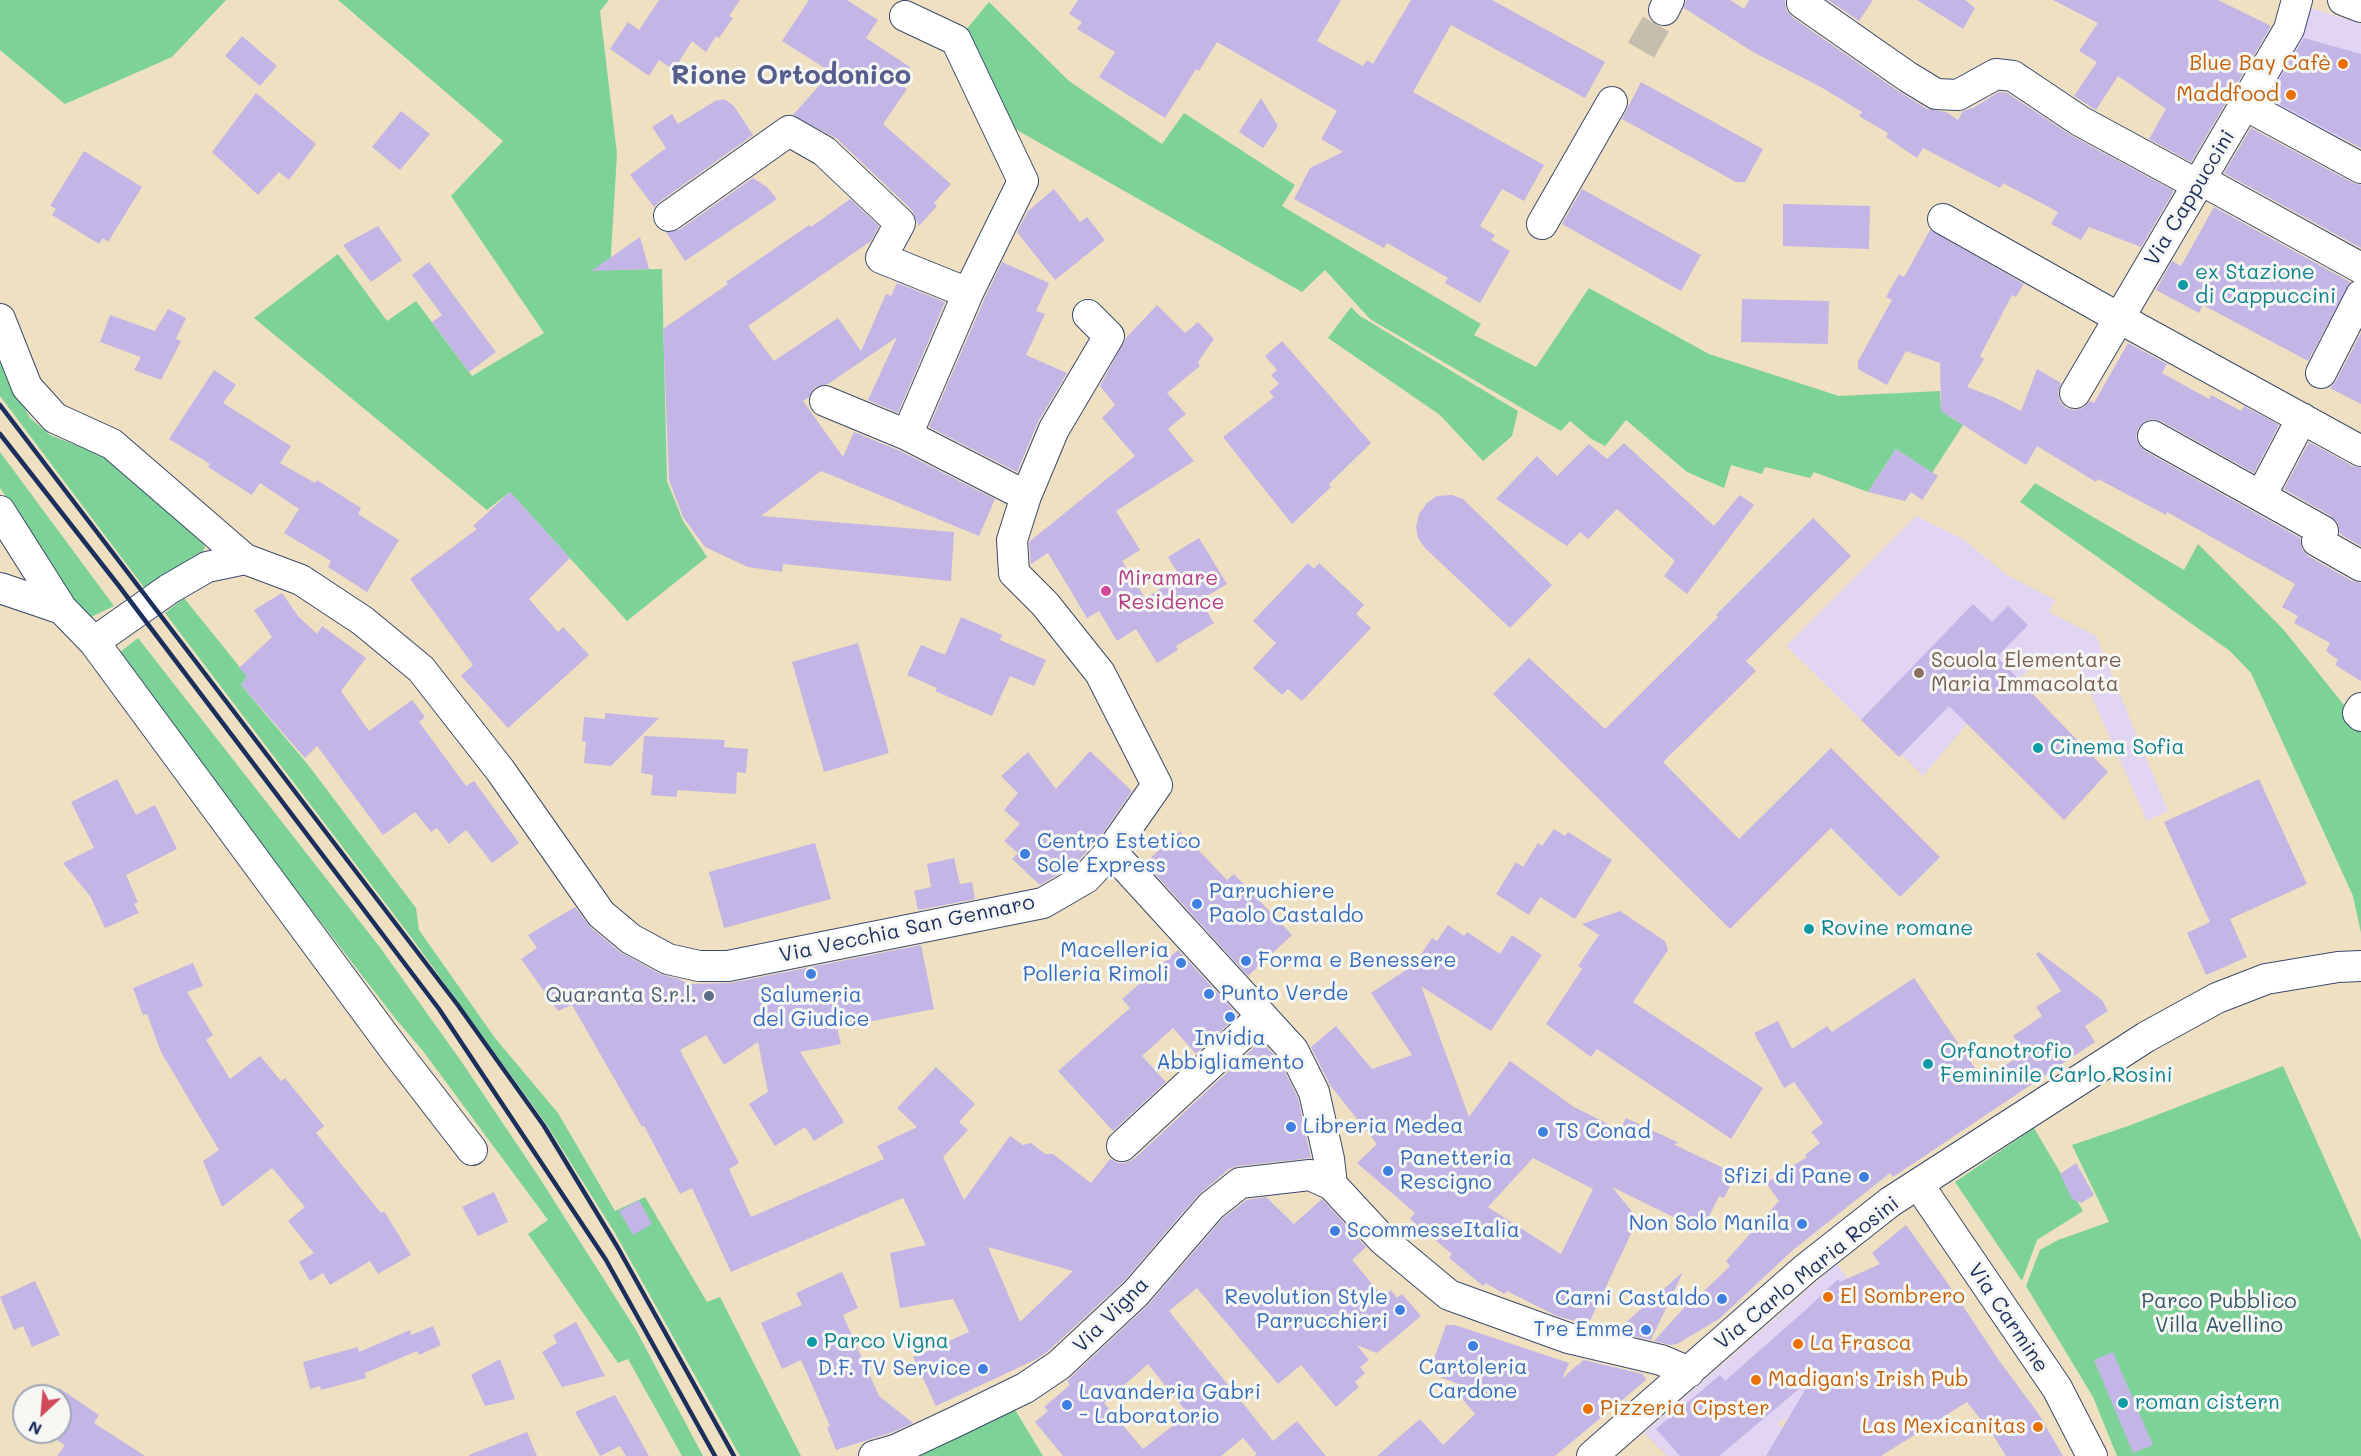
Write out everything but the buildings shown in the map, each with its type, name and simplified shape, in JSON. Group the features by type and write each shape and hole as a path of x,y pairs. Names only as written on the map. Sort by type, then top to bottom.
{"street":[{"name":"Via Cappuccini","path":"2075,393 2289,29 2297,0"},
{"path":"2343,0 2361,7"},
{"path":"1803,3 1936,94 1958,95 1996,74 2013,76 2080,121 2361,268"},
{"path":"905,16 956,40 1023,181 968,293 907,435"},
{"path":"1542,224 1612,102"},
{"path":"2245,105 2361,168"},
{"path":"669,216 789,131 824,152 900,223 881,258 968,293"},
{"path":"1943,219 2361,451"},
{"path":"2321,373 2361,295"},
{"path":"825,401 907,435 1026,496 1054,429 1108,336 1088,315"},
{"path":"0,319 27,387 55,418 112,444 245,559"},
{"path":"2260,496 2302,418"},
{"path":"2153,436 2323,531 2317,541 2361,566"},
{"name":"Via Vecchia San Gennaro","path":"245,559 300,580 363,621 421,669 500,770 601,914 631,939 668,959 699,966 728,966 1043,903 1086,878 1112,851 1157,785 1100,673 1046,604 1014,573 1012,540 1026,496"},
{"path":"0,511 62,609 94,642 397,1053 472,1150"},
{"path":"94,642 169,589 207,567 245,559"},
{"path":"0,588 62,609"},
{"path":"2361,708 2358,713 2361,716"},
{"path":"1112,851 1293,1050 1314,1092 1329,1159 1332,1185 1383,1240 1449,1295 1569,1338 1661,1360 1689,1372"},
{"name":"Via Carlo Maria Rosini","path":"1592,1456 1805,1269 1890,1202 2146,1037 2217,998 2266,979 2338,967 2361,966"},
{"path":"1122,1146 1262,1016"},
{"name":"Via Vigna","path":"874,1456 895,1450 1025,1388 1059,1365 1136,1293 1211,1206 1240,1183 1310,1175 1332,1185"},
{"name":"Via Carmine","path":"1918,1184 2056,1388 2092,1456"}],"shaded area":[{"path":"2311,8 2361,24 2361,119 2349,116 2335,149 2257,108"},
{"name":"Scuola Elementare Maria Immacolata","path":"1916,516 1963,539 2007,575 2055,600 2049,612 2096,636 2168,811 2147,821 2079,668 2045,656 1967,724 1923,776 1902,755 1899,757 1786,646"},
{"path":"1837,1264 1892,1336 1882,1370 1778,1423 1805,1456 1667,1456 1644,1433"}],"green space":[{"path":"0,0 226,0 172,57 65,104 0,50"},
{"path":"338,0 609,0 600,11 617,154 610,270 662,269 667,481 683,521 707,557 627,621 510,492 487,510 254,318 338,254 387,321 416,301 472,376 544,333 451,196 503,141"},
{"path":"989,2 1069,81 1162,144 1184,113 1295,185 1282,206 1481,324 1474,335 1536,367 1589,288 1709,354 1839,396 1940,391 1941,411 1963,425 1932,473 1896,449 1868,492 1814,472 1810,478 1765,467 1762,474 1731,465 1724,488 1687,472 1626,420 1605,446 1590,438 1570,421 1561,431 1370,319 1325,270 1302,292 1010,126 961,36"},
{"path":"1351,307 1360,316 1518,411 1512,436 1483,461 1440,415 1328,338"},
{"path":"0,355 8,378 30,418 50,435 124,464 200,533 205,548 195,562 149,594 0,396"},
{"path":"0,452 114,606 87,619 0,488"},
{"path":"2035,483 2184,570 2198,544 2283,629 2352,715 2361,728 2361,933 2353,896 2251,673 2230,651 2020,502"},
{"path":"184,598 247,676 241,685 309,766 416,908 419,930 495,1038 558,1113 615,1211 645,1197 707,1302 720,1297 801,1456 740,1456 615,1233 547,1125 411,937 165,613"},
{"path":"138,638 379,946 461,1061 539,1177 636,1330 703,1456 682,1456 628,1359 618,1363 528,1234 548,1220 423,1051 115,656"},
{"name":"Parco Pubblico Villa Avellino","path":"2283,1066 2361,1240 2361,1456 2117,1456 2093,1397 2026,1286 2040,1250 2058,1240 2109,1222 2072,1145 2131,1125"},
{"path":"2034,1128 2083,1211 2037,1240 2022,1281 1955,1182"},
{"path":"1014,1408 1043,1456 918,1456"}],"tunnel":[{"path":"1641,50 1664,10"}],"railway":[{"path":"0,405 457,1004 544,1126 618,1248 734,1456"},
{"path":"0,434 119,586 439,1009 606,1260 715,1456"}],"place":[{"name":"Blue Bay Cafè","path":"2343,64"},
{"name":"Maddfood","path":"2291,95"},
{"name":"ex Stazione di Cappuccini","path":"2183,285"},
{"name":"Miramare Residence","path":"1106,591"},
{"name":"Scuola Elementare Maria Immacolata","path":"1919,673"},
{"name":"Cinema Sofia","path":"2038,748"},
{"name":"Centro Estetico Sole Express","path":"1025,854"},
{"name":"Parruchiere Paolo Castaldo","path":"1197,904"},
{"name":"Rovine romane","path":"1809,929"},
{"name":"Forma e Benessere","path":"1246,961"},
{"name":"Macelleria Polleria Rimoli","path":"1181,963"},
{"name":"Salumeria del Giudice","path":"811,974"},
{"name":"Punto Verde","path":"1209,994"},
{"name":"Quaranta S.r.l.","path":"709,996"},
{"name":"Invidia Abbigliamento","path":"1230,1017"},
{"name":"Orfanotrofio Femininile Carlo Rosini","path":"1928,1064"},
{"name":"Libreria Medea","path":"1291,1127"},
{"name":"TS Conad","path":"1543,1132"},
{"name":"Panetteria Rescigno","path":"1388,1171"},
{"name":"Sfizi di Pane","path":"1864,1177"},
{"name":"Non Solo Manila","path":"1802,1224"},
{"name":"ScommesseItalia","path":"1335,1231"},
{"name":"El Sombrero","path":"1828,1297"},
{"name":"Carni Castaldo","path":"1722,1299"},
{"name":"Revolution Style Parrucchieri","path":"1400,1310"},
{"name":"Tre Emme","path":"1646,1330"},
{"name":"Parco Vigna","path":"812,1342"},
{"name":"La Frasca","path":"1798,1344"},
{"name":"Cartoleria Cardone","path":"1473,1346"},
{"name":"D.F. TV Service","path":"983,1369"},
{"name":"Madigan's Irish Pub","path":"1756,1380"},
{"name":"roman cistern","path":"2123,1403"},
{"name":"Lavanderia Gabri - Laboratorio","path":"1067,1405"},
{"name":"Pizzeria Cipster","path":"1588,1409"},
{"name":"Las Mexicanitas","path":"2038,1427"}],"district":[{"name":"Rione Ortodonico","path":"791,76"}]}
